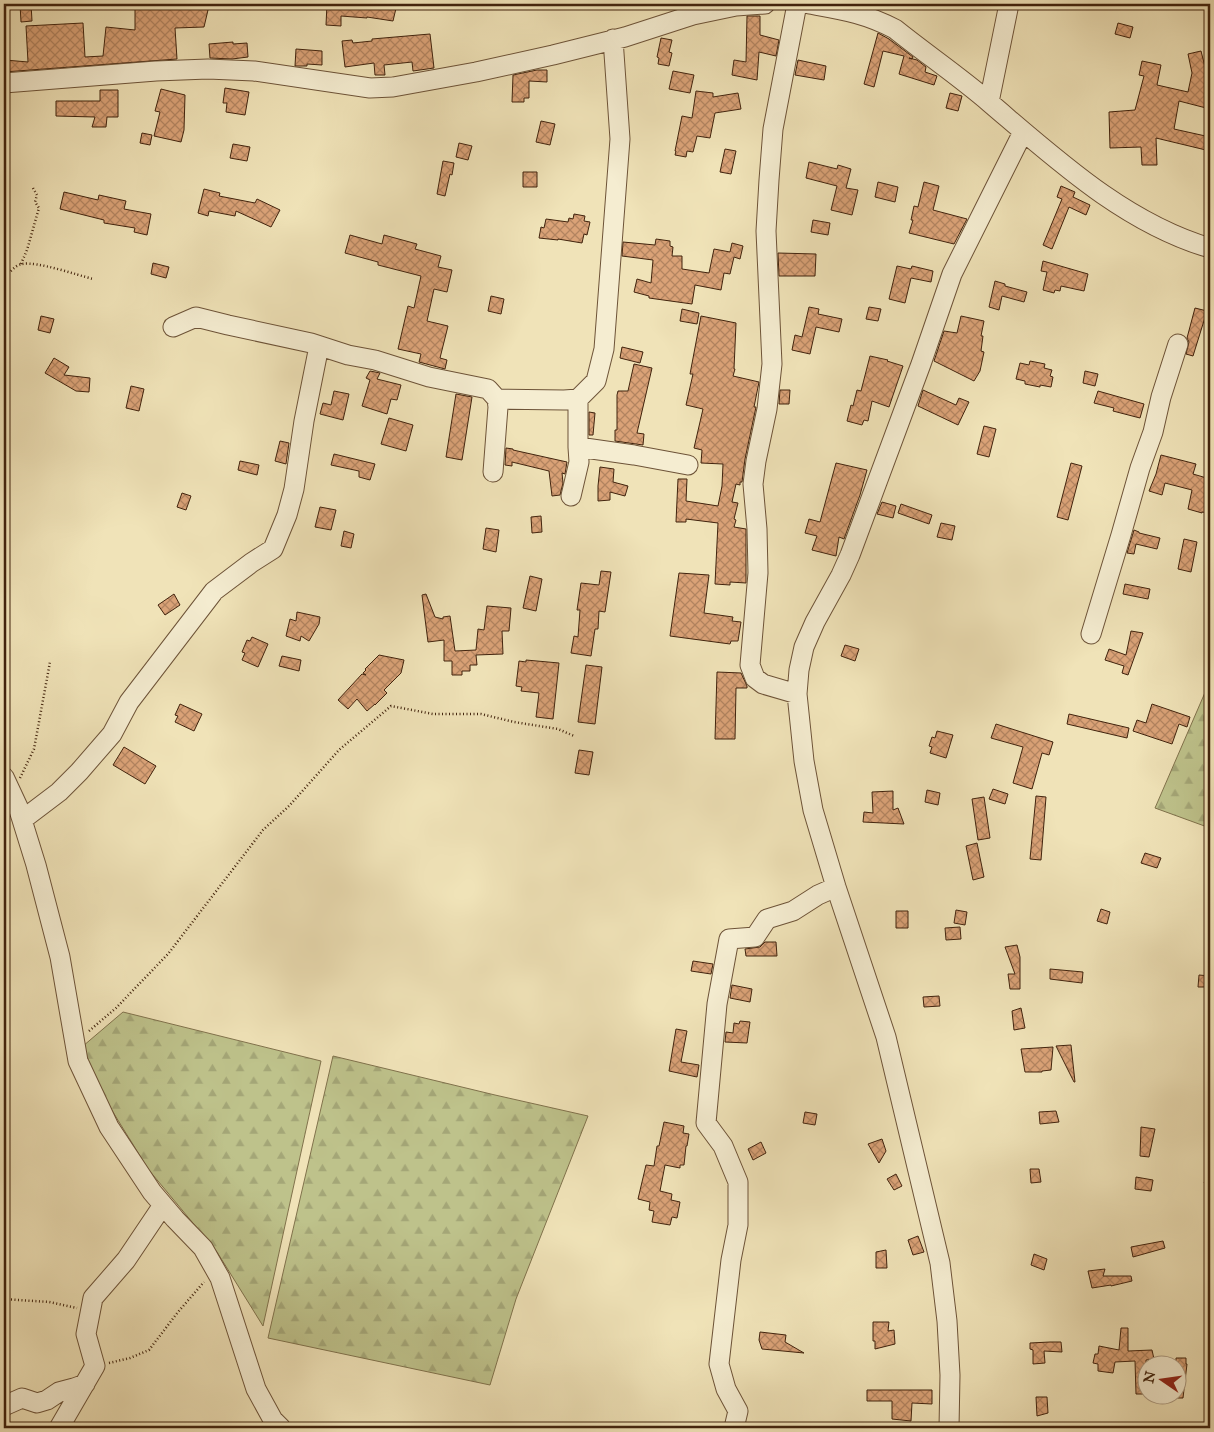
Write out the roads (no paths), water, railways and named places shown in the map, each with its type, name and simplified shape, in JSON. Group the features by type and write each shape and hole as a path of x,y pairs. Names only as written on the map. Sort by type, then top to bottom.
{"street":[{"path":"4,82 208,69 254,71 370,88 393,87 476,72 614,40 693,15 736,6 765,4"},
{"path":"797,4 773,128 768,188 766,231 772,364 767,409 753,484 758,565 750,665 755,678 763,684 797,694"},
{"path":"809,4 855,12 894,29 989,102 1075,174 1121,206 1165,230 1193,243 1210,248"},
{"path":"989,102 1009,4"},
{"path":"173,327 196,316 228,326 375,360 429,377 488,389 498,399 578,399 596,381 604,348 620,139 614,40"},
{"path":"949,1428 950,1376 947,1321 940,1263 886,1037 836,888 813,810 804,761 797,694 799,670 804,647 850,554 918,373 952,274 1023,132"},
{"path":"1090,634 1140,468 1153,432 1161,397 1178,344"},
{"path":"26,817 59,792 112,734 129,702 214,591 273,549 287,515 294,489 304,421 319,346"},
{"path":"493,472 498,399"},
{"path":"571,496 579,462 578,399"},
{"path":"578,447 634,455 688,466"},
{"path":"4,777 18,807 36,865 60,957 78,1061 109,1127 152,1192 203,1248 216,1270 256,1389 273,1420 281,1428"},
{"path":"734,1428 738,1410 726,1389 719,1364 731,1260 738,1225 738,1182 723,1146 706,1124 717,1004 729,939 755,936 767,919 793,911 818,895 836,888"},
{"path":"59,1428 95,1366 86,1334 94,1298 126,1260 163,1205"},
{"path":"4,1406 22,1398 37,1402 47,1400 59,1392 85,1384"}]}
